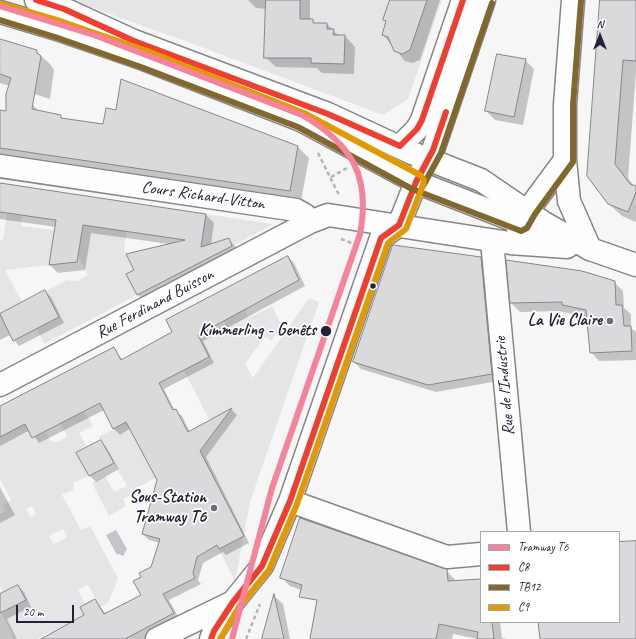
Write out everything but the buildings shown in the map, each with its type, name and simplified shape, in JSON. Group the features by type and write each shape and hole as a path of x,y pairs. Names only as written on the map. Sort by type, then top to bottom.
{"street":[{"path":"36,0 64,9 134,41 328,114 400,146 412,153 481,180 524,217"},
{"path":"400,146 415,133 422,120 463,0"},
{"path":"211,639 214,631 233,602 262,566 290,501 381,238 399,225 416,182 433,150 484,0"},
{"path":"573,0 565,105 565,160 569,201 590,249"},
{"path":"0,12 57,29 129,54 301,120 416,182 544,223 590,249 636,265"},
{"path":"501,242 524,217 565,160"},
{"name":"Cours Richard-Vitton","path":"0,166 296,210 305,215 310,222"},
{"path":"310,222 328,215 339,216 501,242 590,249"},
{"name":"Rue Ferdinand Buisson","path":"0,385 310,222"},
{"name":"Rue de l'Industrie","path":"501,242 519,530"},
{"path":"290,501 447,556 480,554"},
{"path":"157,639 233,602"}],"path":[{"path":"317,152 340,193 338,237 348,242 376,251"}],"shaded area":[{"path":"71,0 442,0 408,99 383,115"},
{"path":"109,199 131,203 124,250 134,270 126,274 137,295 44,344 36,328 59,317 46,291 67,280 77,281 88,275 78,256 83,225 104,228"},
{"path":"7,214 22,216 21,226 54,230 49,265 5,270 22,302 0,314 0,240 3,240"},
{"path":"206,214 272,225 225,250 220,241 201,247"},
{"path":"309,298 319,302 250,502 235,581 183,480 189,467 215,431 179,361 197,352 203,362 209,359 200,340 226,327 223,320 244,308 249,318 272,306 282,326 271,341 266,337 261,342 245,364 253,378"},
{"path":"84,411 93,426 79,433 87,447 77,453 89,476 74,483 73,490 62,495 81,530 90,526 118,578 108,603 100,607 88,585 78,590 85,604 80,607 84,615 37,639 13,639 14,638 1,613 26,600 18,585 3,593 0,587 0,514 5,511 2,506 11,500 0,478 0,437 25,424 32,438 46,432 50,441 58,442 67,436 58,419 70,418","holes":["32,506 36,514 31,517 26,509","63,529 67,537 54,544 49,536"]},
{"path":"126,422 156,478 130,491 131,495 123,499 126,506 109,516 92,483 105,476 114,492 127,486 99,437"},
{"path":"116,530 127,549 123,556 119,554 117,555 106,535"}],"tram line":[{"name":"T6","path":"0,6 94,35 302,115 334,138 345,150 354,164 360,179 363,195 363,213 360,234 272,488 232,639"}],"transit line":[{"name":"C8","path":"36,0 64,9 134,41 328,114 400,146 417,129 422,120 463,0"},
{"name":"TB12","path":"0,20 55,37 141,67 298,127 412,189 521,231 527,228 535,214 573,162 573,105 581,1"},
{"name":"TB12","path":"423,186 441,153 492,3"},
{"name":"C9","path":"2,4 60,21 147,51 304,113 420,175 424,180 406,229 388,243 297,504 269,570 239,607 220,639"},
{"name":"C8","path":"399,225 416,182 433,150 446,112"},
{"name":"C8","path":"211,639 214,631 233,602 262,566 290,501 381,238 399,225"}],"place":[{"name":"La Vie Claire","path":"610,321"},
{"name":"Kimmerling - Genêts","path":"326,331"},
{"name":"Sous-Station Tramway T6","path":"214,508"}]}
